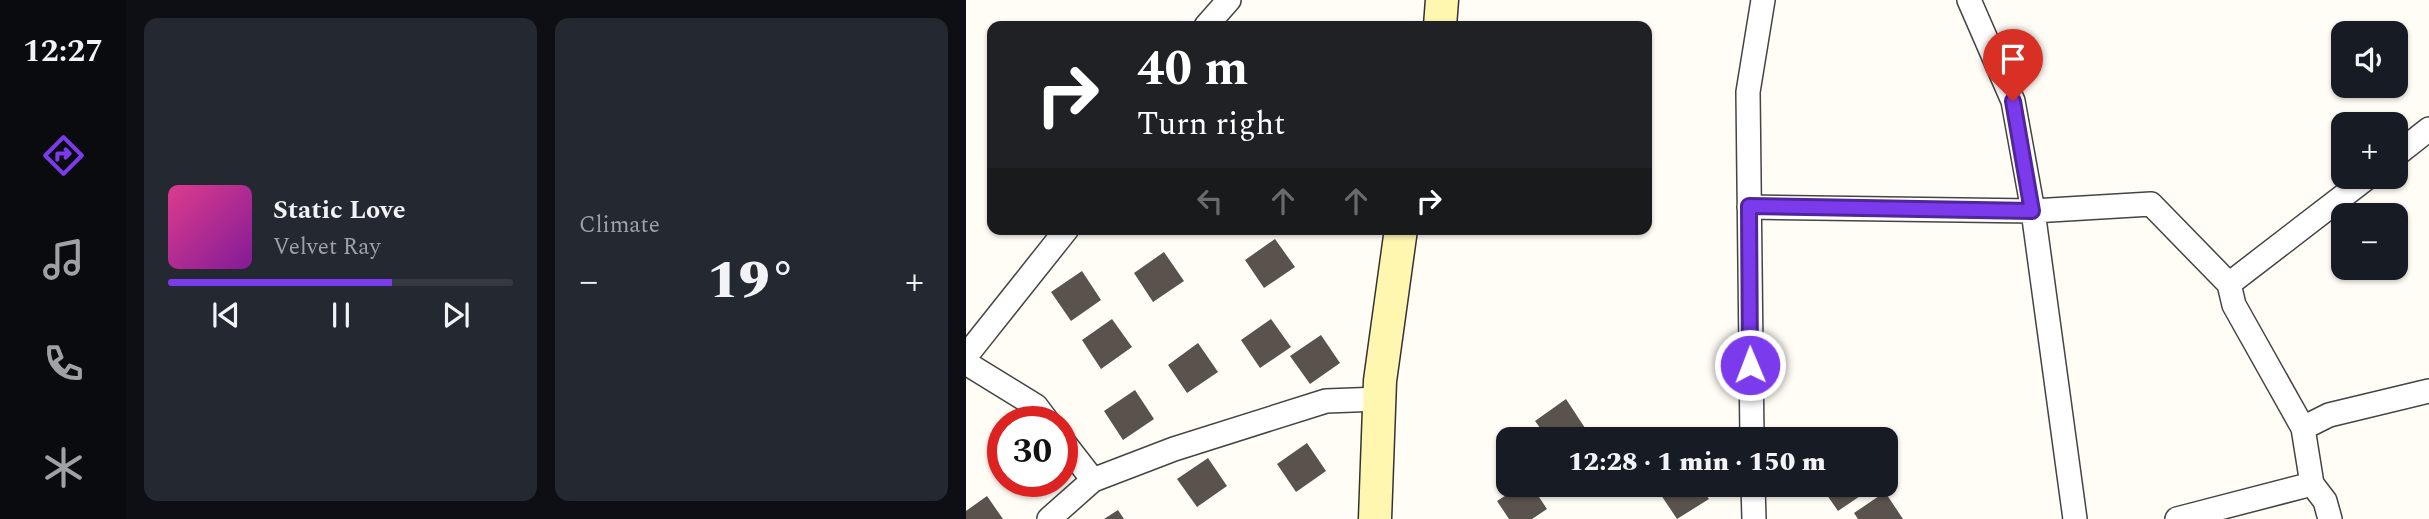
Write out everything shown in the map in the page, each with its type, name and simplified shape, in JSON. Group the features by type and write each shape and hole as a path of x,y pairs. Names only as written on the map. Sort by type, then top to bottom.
{"street":[{"path":"1210,21 1229,0"},
{"path":"1440,21 1442,0"},
{"path":"1752,427 1748,92 1763,0"},
{"path":"1969,0 2013,101 2032,211 2075,519"},
{"path":"2408,146 2429,129"},
{"path":"2229,284 2352,189"},
{"path":"1749,206 2032,211 2151,204 2229,284 2234,304 2302,428 2312,484 2325,501 2330,519"},
{"path":"966,356 1062,235"},
{"path":"1375,519 1380,400 1400,235"},
{"path":"966,363 1036,406"},
{"path":"2302,428 2329,415 2429,391"},
{"path":"1049,519 1093,480 1174,449 1326,401 1380,400"},
{"path":"1078,461 1093,480"},
{"path":"2177,519 2312,484"},
{"path":"1753,497 1754,519"}],"building":[{"path":"1275,239 1295,267 1264,288 1245,260"},
{"path":"1164,252 1184,281 1153,302 1134,273"},
{"path":"1082,271 1101,300 1071,321 1051,292"},
{"path":"1112,319 1132,347 1101,369 1082,340"},
{"path":"1271,319 1291,347 1260,368 1241,340"},
{"path":"1321,335 1340,363 1310,384 1290,356"},
{"path":"1198,343 1218,372 1187,393 1168,365"},
{"path":"1135,390 1154,419 1123,440 1104,411"},
{"path":"1566,399 1584,427 1539,427 1535,421"},
{"path":"1307,443 1326,471 1296,492 1277,464"},
{"path":"1208,458 1227,486 1197,507 1177,479"},
{"path":"987,496 1003,519 966,519 966,511"},
{"path":"1503,497 1539,497 1547,509 1532,519 1509,519 1497,501"},
{"path":"1662,497 1709,499 1677,519"},
{"path":"1828,497 1859,497 1838,511"},
{"path":"1878,497 1888,497 1903,519 1858,519 1854,513"},
{"path":"1118,510 1124,519 1104,519"}],"route":[{"path":"1750,365 1749,206 2032,211 2013,101"}]}
